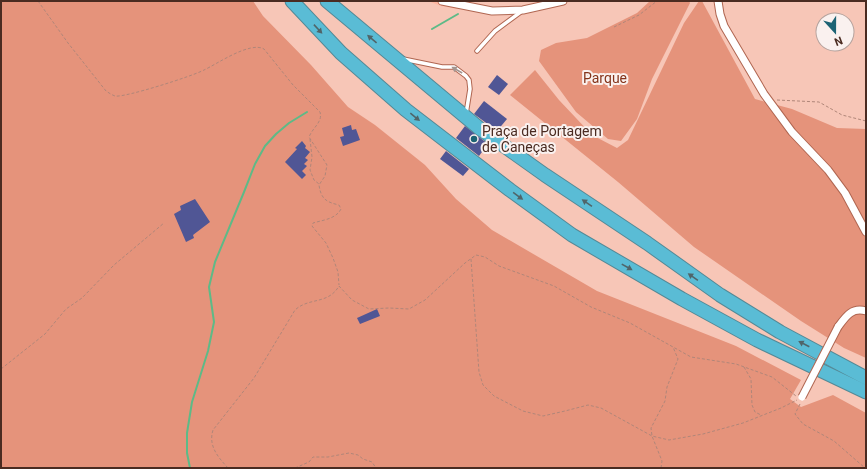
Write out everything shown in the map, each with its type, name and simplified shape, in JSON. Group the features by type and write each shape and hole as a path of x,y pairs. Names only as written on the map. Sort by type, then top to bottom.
{"highway":[{"path":"292,1 341,53 389,96 428,128 556,224 604,255 757,340 862,391"},
{"path":"327,1 479,128 545,175 647,243 720,295 780,332 839,362 866,378"},
{"path":"839,362 866,371"}],"street":[{"path":"442,1 492,11 523,10 563,1"},
{"path":"718,1 724,26 768,100 792,132 828,170 845,193 866,232"},
{"path":"802,397 838,327 851,311 866,311"}],"lane":[{"path":"477,51 495,31 523,10"},
{"path":"394,57 442,67 454,67 466,76 469,80 470,89 466,117"}],"path":[{"path":"38,1 106,92 114,96 126,94 203,71 249,49 260,48 266,52 293,85 320,112 320,122 312,129 309,138 312,156 310,170 314,180 319,185 320,194 330,203 339,205 341,209 339,213 331,218 313,223 312,226 326,243 333,258 338,272 339,286 330,296 301,304 295,310 254,378 212,430 212,445 217,455 228,468"},
{"path":"614,27 639,16 657,1"},
{"path":"768,100 819,102 842,115 866,121"},
{"path":"309,138 327,165 325,176 319,185"},
{"path":"1,369 45,334 66,309 82,298 114,265 164,224"},
{"path":"339,286 352,300 370,308 409,309 425,300 439,285 471,258 476,255 485,257 499,266 554,286 591,306 630,323 691,357 736,364 772,376 794,395 802,397"},
{"path":"471,258 479,372 483,385 494,396 523,411 542,416 588,405 601,408 652,436 669,440 703,434 742,423 762,416 802,397"},
{"path":"661,468 662,461 652,436 651,428 664,402 667,388 678,359 672,346"},
{"path":"744,366 751,379 752,405 755,412 762,416"},
{"path":"802,397 795,414 804,424 834,441 865,468"},
{"path":"295,468 309,462 313,457 328,457 349,453 358,455 372,462 376,468"}],"shaded area":[{"path":"428,1 468,1 458,9 441,6"}],"green space":[{"path":"1,1 253,1 263,16 311,65 348,107 375,125 425,165 456,199 492,230 597,291 736,346 801,380 790,399 801,407 833,395 866,413 866,468 1,468"},
{"name":"Parque","path":"650,1 689,1 690,3 652,79 637,119 621,141 608,139 576,112 539,61 541,50 556,43 587,38 637,13"},
{"path":"699,1 702,1 755,99 792,109 837,128 866,129 866,358 844,348 801,321 694,247 618,182 510,95 535,70 559,100 592,135 617,148 628,140 684,23"}],"building":[{"path":"497,75 508,84 499,95 488,87"},
{"path":"484,101 507,119 497,131 474,114"},
{"path":"351,125 352,130 356,129 360,140 343,146 340,137 344,136 342,128"},
{"path":"465,126 488,144 479,156 456,138"},
{"path":"302,141 306,146 305,148 310,152 305,158 308,160 304,164 307,166 302,171 306,175 302,179 285,162"},
{"path":"446,151 469,169 463,176 440,159"},
{"path":"195,199 210,222 193,235 194,238 186,242 174,214 181,210 180,206"},
{"path":"377,309 380,316 360,324 357,318"}],"waterway":[{"path":"432,29 458,14"},
{"path":"190,468 187,453 187,433 192,402 208,351 214,322 209,287 215,262 255,164 265,146 289,123 307,112"}],"place":[{"name":"Praça de Portagem de Caneças","path":"474,139"}]}
